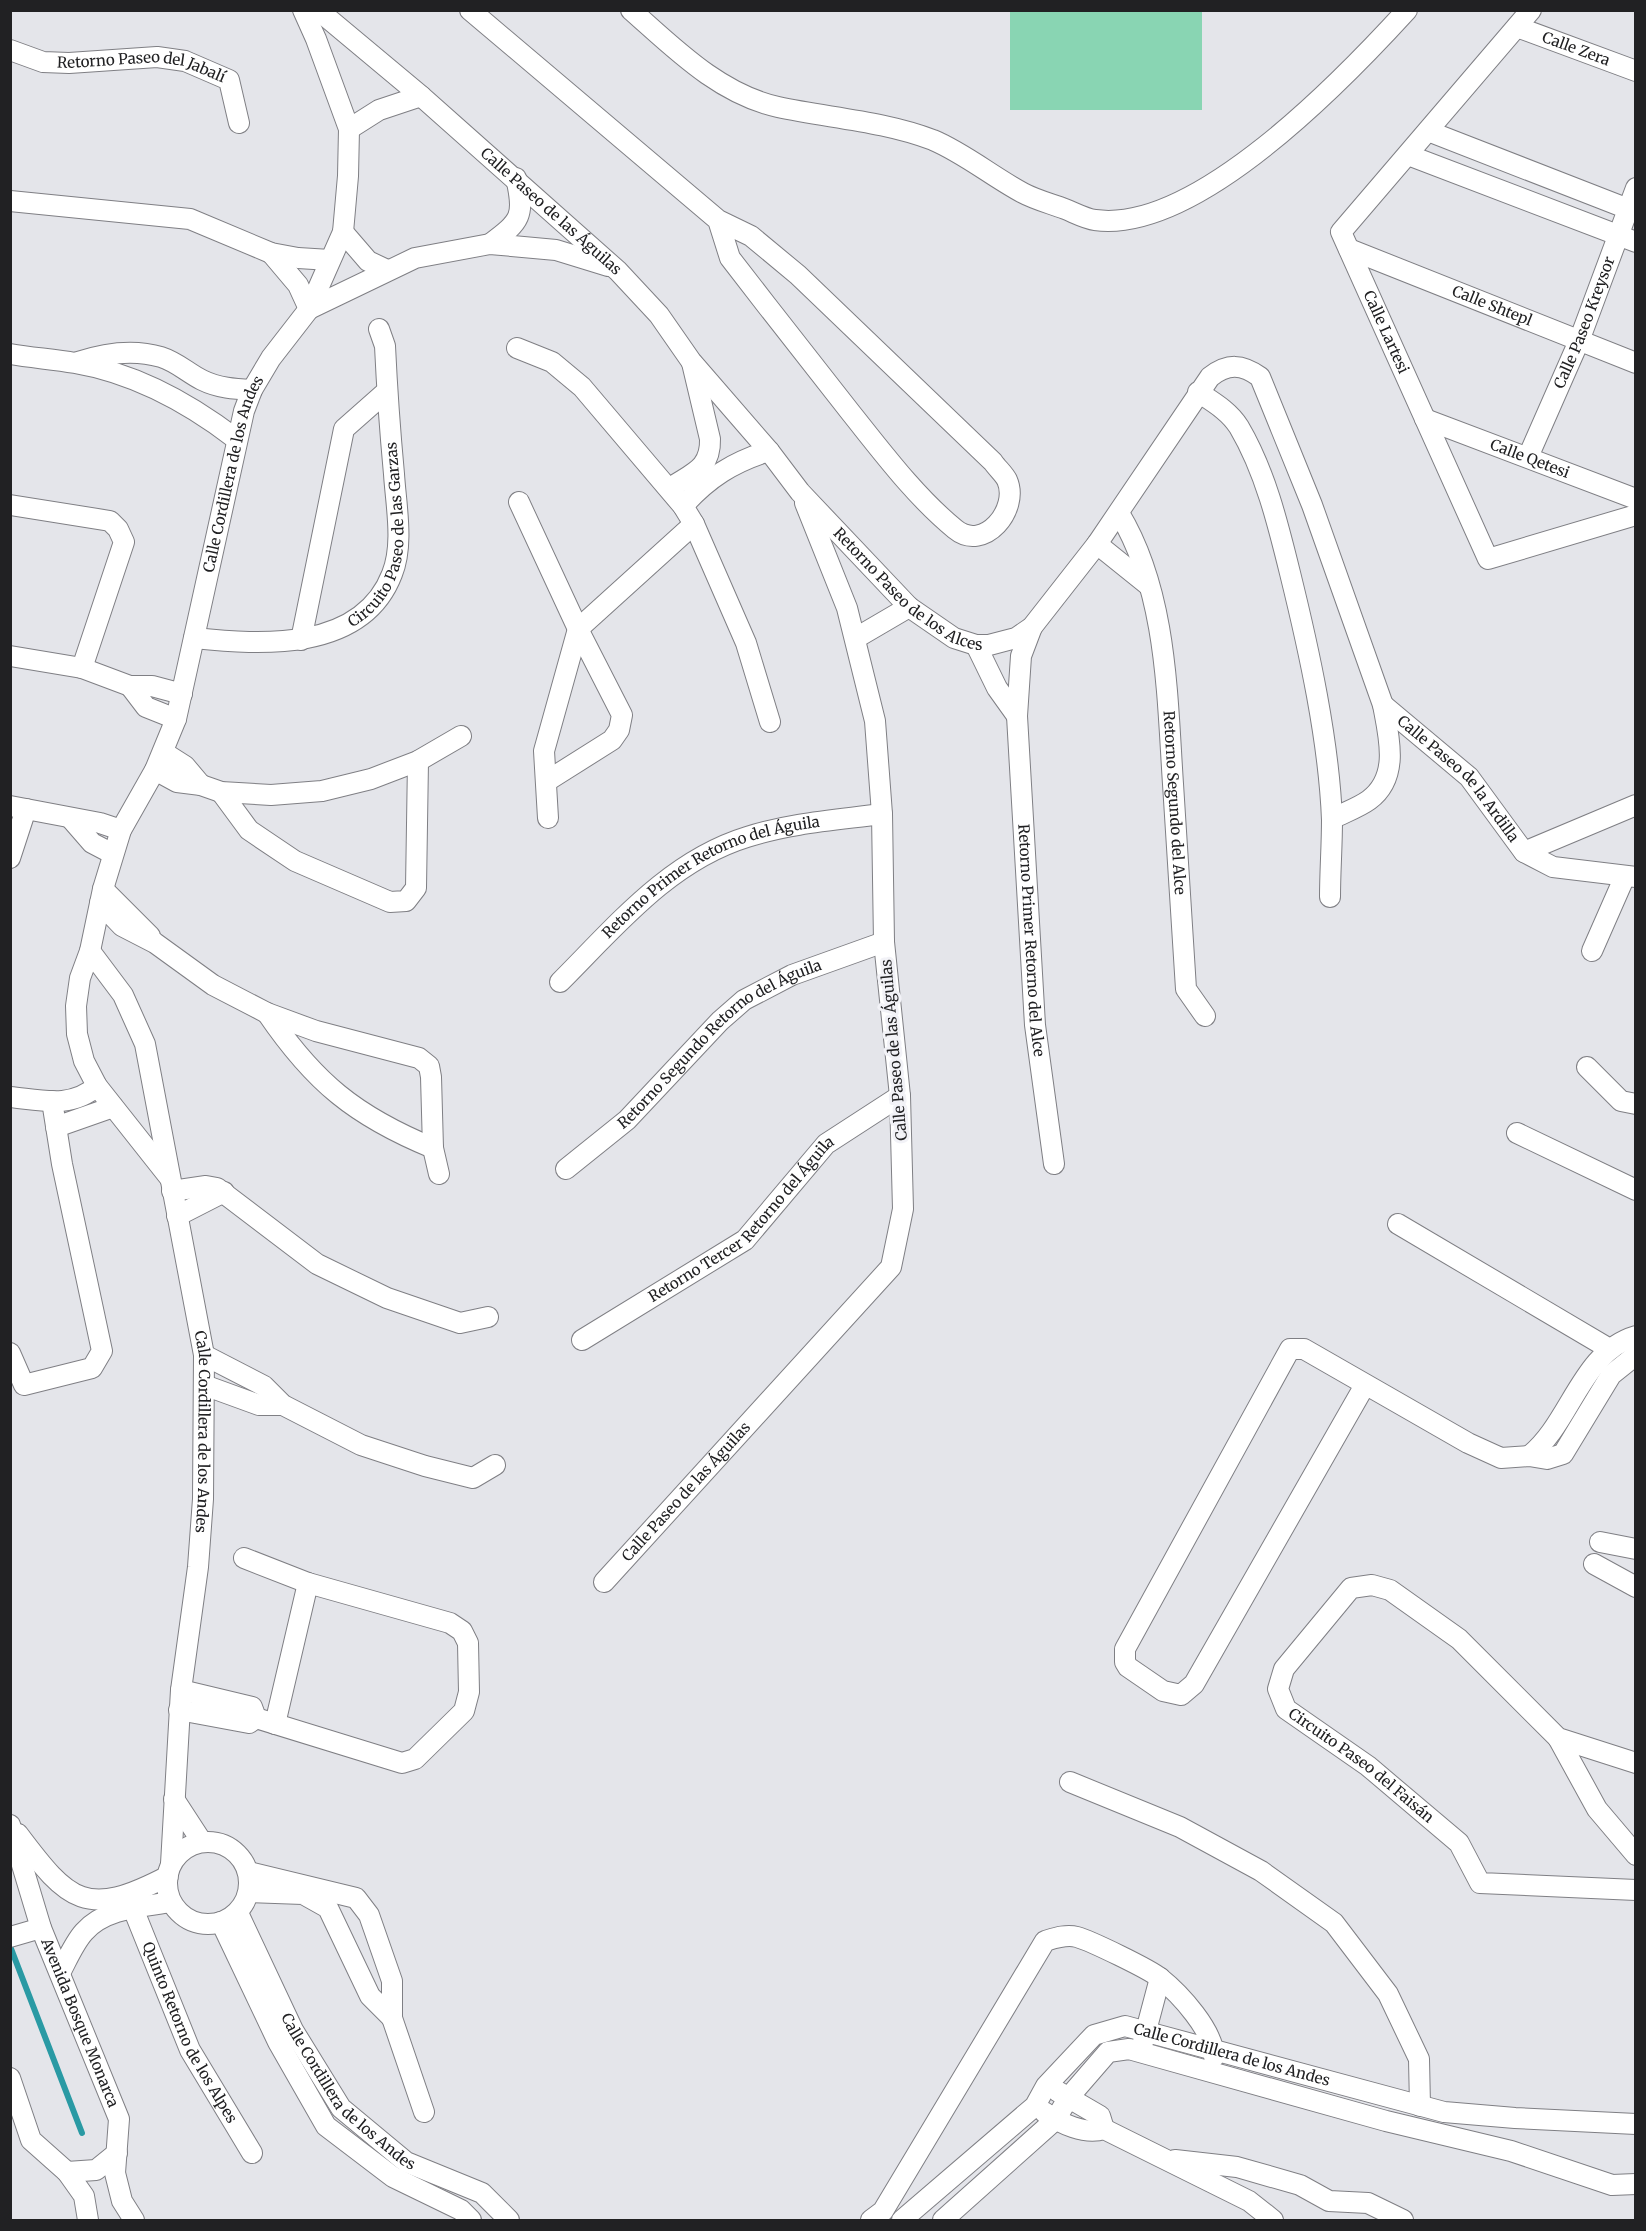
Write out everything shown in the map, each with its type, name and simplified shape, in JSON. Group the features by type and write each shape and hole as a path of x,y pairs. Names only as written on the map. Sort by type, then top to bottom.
{"street":[{"name":"Calle Cordillera de los Andes","path":"171,1184 97,1086 77,1034 75,1006 80,978 90,951 101,896 121,830 159,761 176,719 236,439 252,390 271,358 309,309 343,232 349,129 303,10"},
{"name":"Calle Paseo de las Águilas","path":"318,10 422,96 618,271"},
{"path":"470,10 718,220 751,236 798,275 993,462 1007,478 1010,500 1007,511 990,531 972,536 956,530 894,467 730,258 718,220"},
{"path":"631,10 695,67 741,94 776,107 843,117 934,141 1026,194 1095,220 1127,219 1155,213 1201,190 1281,132 1348,74 1407,10"},
{"name":"Calle Lartesi","path":"1531,10 1341,232 1488,559 1635,515"},
{"name":"Calle Zera","path":"1516,27 1635,71"},
{"name":"Retorno Paseo del Jabalí","path":"10,51 43,62 69,63 157,57 185,61 229,80 240,123"},
{"path":"349,129 379,110 422,96"},
{"path":"1428,131 1632,211"},
{"path":"1408,155 1627,238"},
{"path":"490,244 515,226 519,218 521,201 516,178"},
{"name":"Calle Paseo Kreysor","path":"1528,457 1627,238 1635,188"},
{"path":"10,201 190,219 271,253 330,260"},
{"path":"343,232 368,261 387,270"},
{"name":"Calle Paseo de las Águilas","path":"309,309 416,258 490,244 556,250 618,271"},
{"name":"Calle Shtepl","path":"1349,249 1635,363"},
{"path":"271,253 298,285 309,309"},
{"name":"Retorno Paseo de los Alces","path":"618,271 659,315 691,361 769,451 800,492 909,607 942,632 976,645 1003,643 1032,627 1097,544 1198,392 1215,373 1232,366 1247,368 1260,377 1266,386 1312,505 1383,705 1390,756 1389,770 1383,784 1369,799 1332,819"},
{"name":"Circuito Paseo de las Garzas","path":"196,628 258,644 301,640 336,629 357,618 377,600 393,573 398,536 385,346 379,329"},
{"path":"517,348 552,362 582,387 676,496 694,524 746,643 770,722"},
{"path":"76,363 109,354 139,353 163,358 202,380 230,389 252,390"},
{"path":"10,354 76,363 135,380 190,407 236,439"},
{"path":"676,496 706,464 710,452 710,440 691,361"},
{"path":"190,407 202,380"},
{"path":"301,640 344,429 387,391"},
{"path":"1198,392 1221,406 1238,426 1261,473 1278,525 1305,636 1320,722 1332,819 1330,897"},
{"name":"Calle Qetesi","path":"1425,418 1635,499"},
{"path":"676,496 700,486 721,471 744,459 769,451"},
{"name":"Calle Paseo de las Águilas","path":"604,1582 891,1267 903,1209 900,1096 885,942 882,814 874,721 847,608 800,492"},
{"path":"519,502 578,629 622,715 619,730 612,740 547,781"},
{"path":"10,505 110,521 118,529 124,542 82,668"},
{"name":"Retorno Segundo del Alce","path":"1119,513 1137,548 1148,585 1166,678 1186,989 1206,1016"},
{"path":"548,818 544,751 578,629 694,524"},
{"path":"1097,544 1148,585"},
{"path":"856,638 909,607"},
{"name":"Retorno Primer Retorno del Alce","path":"1032,627 1021,656 1017,716 1035,1025 1054,1164"},
{"path":"976,645 997,688 1017,716"},
{"path":"10,656 82,668 130,686 152,686 182,694"},
{"path":"130,686 146,707 176,719"},
{"name":"Calle Paseo de la Ardilla","path":"1383,705 1469,777 1524,852 1553,867 1630,877"},
{"path":"159,761 177,782 201,785 220,792 271,795 322,791 371,779 418,760 461,736"},
{"path":"220,792 249,830 295,861 390,902 406,901 416,888 418,760"},
{"path":"1524,852 1635,805"},
{"path":"10,858 19,807 72,820 100,823 121,830"},
{"name":"Retorno Primer Retorno del Águila","path":"561,982 645,897 689,864 710,852 748,836 804,824 882,814"},
{"path":"72,820 92,843 113,854"},
{"path":"1592,951 1630,877"},
{"path":"101,896 128,911 155,943 213,985 267,1013 316,1031 419,1058 429,1066 433,1148 439,1174"},
{"name":"Retorno Segundo Retorno del Águila","path":"567,1169 627,1120 720,1021 744,1000 792,975 885,942"},
{"name":"Calle Cordillera de los Andes","path":"90,951 123,994 150,1061 204,1355 203,1498 198,1567 180,1690 170,1870"},
{"path":"267,1013 291,1049 321,1081 355,1109 392,1131 433,1148"},
{"path":"1587,1067 1621,1101 1635,1104"},
{"path":"10,1097 52,1101 82,1096 97,1086"},
{"name":"Retorno Tercer Retorno del Águila","path":"582,1340 745,1240 826,1144 900,1096"},
{"path":"56,1127 118,1112 140,1115 147,1110 156,1097"},
{"path":"10,1353 24,1385 92,1368 102,1351 52,1101"},
{"path":"1517,1133 1635,1190"},
{"path":"171,1184 206,1186 224,1192 317,1264 387,1298 460,1323 488,1317"},
{"path":"177,1216 224,1192"},
{"path":"1398,1224 1608,1348"},
{"path":"1608,1348 1635,1336"},
{"path":"1365,1385 1194,1684 1181,1695 1169,1693 1128,1667 1125,1662 1125,1649 1290,1349 1304,1349 1468,1443 1501,1458 1529,1456 1547,1460 1563,1454 1603,1370 1608,1348"},
{"path":"204,1355 264,1386 283,1404 361,1446 473,1478 495,1465"},
{"path":"1603,1370 1635,1355"},
{"path":"204,1384 259,1406 283,1404"},
{"path":"1600,1542 1635,1548"},
{"path":"244,1558 308,1583 456,1627 462,1631 468,1643 469,1692 464,1711 415,1759 402,1763 256,1718"},
{"path":"1594,1564 1635,1587"},
{"path":"275,1724 308,1583"},
{"name":"Circuito Paseo del Faisán","path":"1635,1855 1597,1809 1558,1738 1459,1639 1390,1590 1372,1585 1350,1588 1284,1669 1278,1689 1286,1709 1368,1766 1459,1843 1480,1883 1635,1890"},
{"path":"180,1690 252,1707 256,1718"},
{"path":"179,1710 249,1723 256,1718"},
{"name":"Circuito Paseo del Faisán","path":"1558,1738 1635,1763"},
{"path":"1070,1782 1180,1827 1261,1871 1334,1923 1388,1994 1419,2059 1420,2106"},
{"path":"174,1799 202,1842"},
{"path":"10,1824 49,1875 73,1895 90,1900 171,1902"},
{"name":"Avenida Bosque Monarca","path":"10,1824 41,1928 119,2119 115,2173 122,2201 134,2220"},
{"path":"60,1973 82,1934 92,1924 130,1902 170,1870 179,1854 202,1842 212,1841 231,1848 245,1862 249,1872 249,1892 230,1917 198,1923 178,1912 171,1902 170,1870"},
{"path":"249,1872 356,1898 369,1916 392,1981 392,2018 424,2112"},
{"path":"249,1892 303,1894 328,1908 370,1996 392,2018"},
{"name":"Quinto Retorno de los Alpes","path":"130,1902 190,2050 252,2153"},
{"name":"Calle Cordillera de los Andes","path":"230,1917 278,2042 326,2126 393,2177 461,2210 471,2220"},
{"name":"Calle Cordillera de los Andes","path":"230,1917 293,2030 341,2108 406,2162 482,2193 508,2220"},
{"path":"16,1935 41,1928"},
{"path":"871,2220 883,2211 1045,1941 1060,1936 1077,1937 1160,1978 1201,2021 1214,2049 1215,2074"},
{"path":"1139,2053 1160,1978"},
{"name":"Calle Cordillera de los Andes","path":"902,2220 1035,2106 1046,2086 1094,2035 1125,2026 1444,2112 1635,2124"},
{"name":"Calle Cordillera de los Andes","path":"943,2220 1055,2120 1069,2097 1108,2052 1129,2049 1386,2121 1511,2151 1612,2185 1634,2186"},
{"path":"10,2078 31,2140 67,2172 84,2196 88,2220"},
{"path":"1046,2086 1100,2116 1104,2128 1249,2201 1273,2220"},
{"path":"1386,2121 1392,2098"},
{"path":"1035,2106 1055,2120 1092,2132 1104,2128"},
{"path":"1511,2151 1515,2118"},
{"path":"67,2172 96,2170 117,2153"},
{"path":"1163,2158 1237,2167 1300,2185 1329,2201 1368,2203 1403,2220"}],"green space":[{"path":"1010,11 1202,11 1202,110 1010,110"}],"waterway":[{"path":"10,1946 82,2133"}]}
